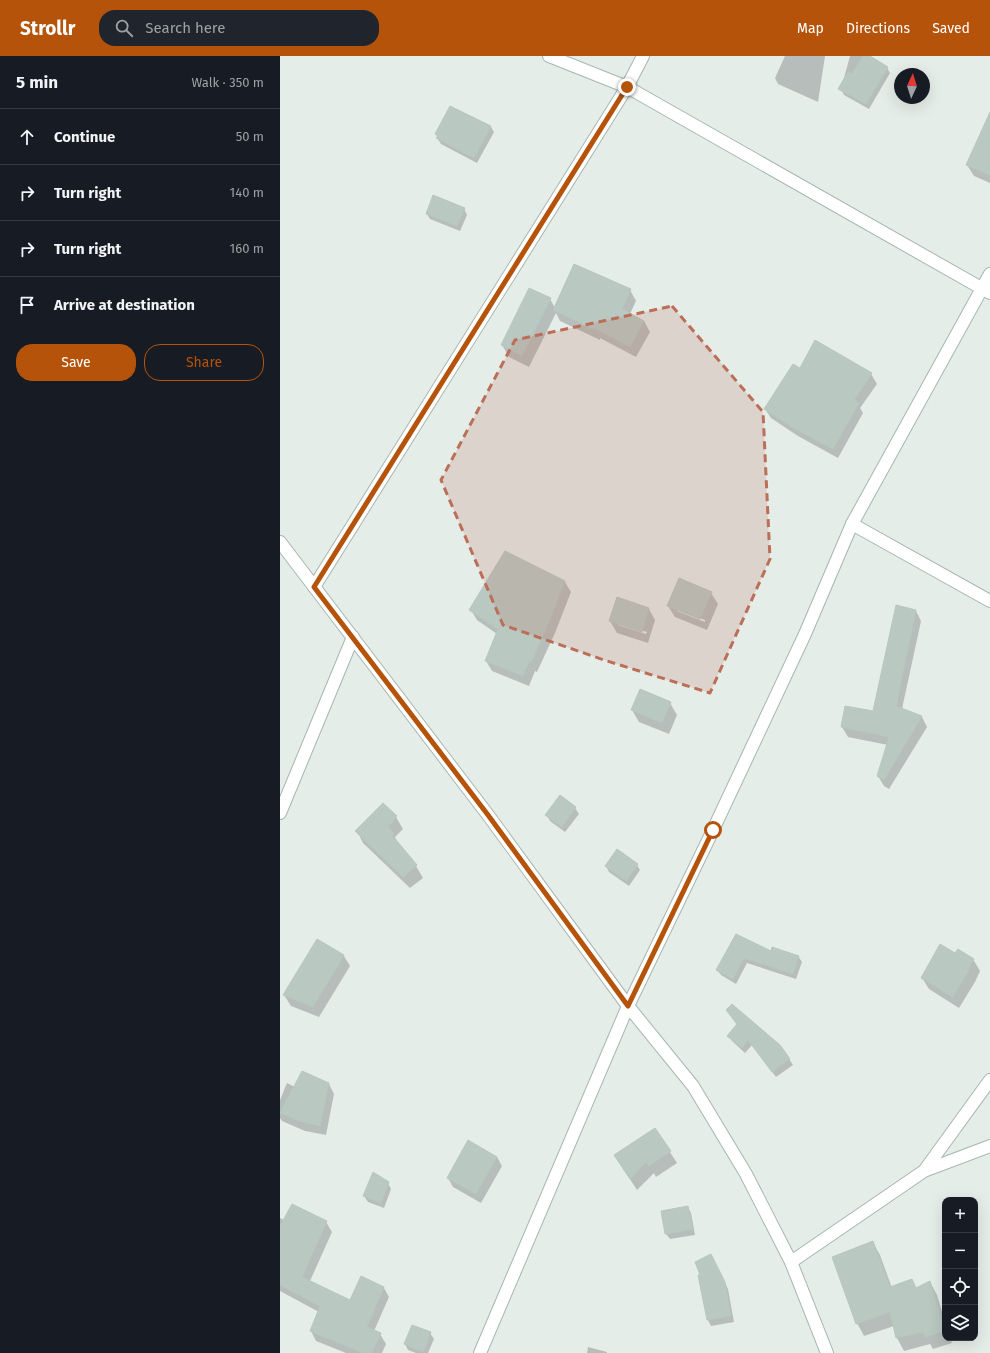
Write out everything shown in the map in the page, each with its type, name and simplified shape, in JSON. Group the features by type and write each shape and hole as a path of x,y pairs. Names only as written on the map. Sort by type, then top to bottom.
{"street":[{"path":"549,56 627,87 986,291"},
{"path":"314,587 627,87 643,56"},
{"path":"480,1353 628,1006 713,830 804,634 852,524 986,291 990,274"},
{"path":"852,524 990,601"},
{"path":"280,542 488,815 628,1006 693,1086 746,1174 791,1262 827,1353"},
{"path":"280,813 353,637"},
{"path":"924,1171 990,1080"},
{"path":"791,1262 924,1171 990,1146"}],"highlighted area":[{"path":"672,306 763,412 770,559 710,693 604,660 503,625 441,480 515,340"}],"building":[{"path":"863,56 870,56 888,67 866,104 838,89 848,72 852,74"},
{"path":"450,106 491,126 474,158 436,138 438,136 435,134"},
{"path":"990,112 990,175 966,165"},
{"path":"433,195 465,208 457,226 426,214"},
{"path":"574,264 631,289 622,309 644,321 630,347 594,328 593,329 553,310"},
{"path":"529,288 551,298 522,356 501,345"},
{"path":"815,340 872,373 854,400 859,403 833,449 792,427 764,409 793,364 800,368"},
{"path":"505,551 565,581 549,622 523,676 485,661 498,629 469,610"},
{"path":"679,578 712,592 700,619 667,606"},
{"path":"617,597 649,608 642,632 609,621"},
{"path":"896,605 916,610 896,706 922,716 884,780 877,776 889,737 841,727 845,706 873,711"},
{"path":"640,689 671,702 662,723 631,710"},
{"path":"560,795 576,807 562,827 545,815"},
{"path":"383,803 397,816 388,827 394,833 392,835 417,865 403,877 355,831"},
{"path":"617,849 638,864 626,881 605,866"},
{"path":"736,934 771,951 772,947 799,956 793,974 744,958 733,979 716,970"},
{"path":"317,939 344,955 313,1007 283,995"},
{"path":"940,944 955,953 958,949 974,959 953,997 921,978"},
{"path":"732,1004 780,1045 790,1059 772,1072 748,1040 742,1048 727,1036 737,1024 726,1010"},
{"path":"302,1071 329,1083 320,1126 299,1121 280,1113"},
{"path":"655,1128 671,1151 649,1166 646,1162 630,1179 614,1155"},
{"path":"468,1140 497,1157 476,1194 447,1178"},
{"path":"373,1172 389,1182 381,1203 363,1196"},
{"path":"292,1204 327,1221 302,1277 350,1300 361,1276 384,1287 367,1327 381,1333 372,1353 363,1353 310,1331 320,1306 280,1285 280,1226"},
{"path":"688,1206 693,1229 665,1234 661,1211"},
{"path":"873,1241 890,1287 912,1279 916,1288 930,1281 942,1321 942,1332 925,1337 923,1332 896,1338 890,1312 856,1324 832,1257"},
{"path":"711,1254 725,1282 731,1316 707,1320 698,1275 700,1275 695,1262"},
{"path":"412,1325 431,1332 423,1352 404,1344"}],"route":[{"path":"627,87 314,587 488,815 628,1006 713,830"}]}
